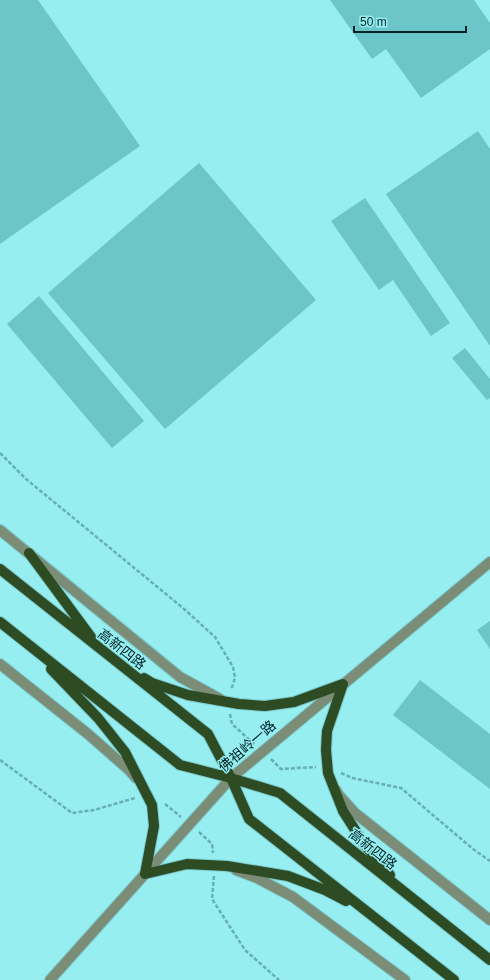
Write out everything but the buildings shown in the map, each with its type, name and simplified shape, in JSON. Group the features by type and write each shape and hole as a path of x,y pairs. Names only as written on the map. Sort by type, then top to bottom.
{"main road":[{"path":"29,553 99,648"},
{"name":"高新四路","path":"0,570 208,734 231,778 249,819 454,980"},
{"name":"高新四路","path":"0,622 180,765 231,778 280,793 490,960"},
{"path":"23,640 98,718 126,752 152,805 154,826 145,874 186,864 227,866 288,876 325,890 365,910"},
{"path":"123,667 152,683 188,695 264,706 294,702 343,684"},
{"path":"343,684 327,731 327,770 343,811 364,844 403,890"}],"street":[{"path":"0,530 180,677 228,702"},
{"name":"佛祖岭一路","path":"50,980 231,778 490,562"},
{"path":"0,664 88,734 129,770 143,786"},
{"path":"327,770 338,794 355,813 490,920"},
{"path":"227,866 257,878 293,897 405,980"}],"path":[{"path":"0,454 26,479 184,608 215,637 233,667 235,678 228,702 232,724 281,769 327,770 352,778 401,788 490,861"}]}
